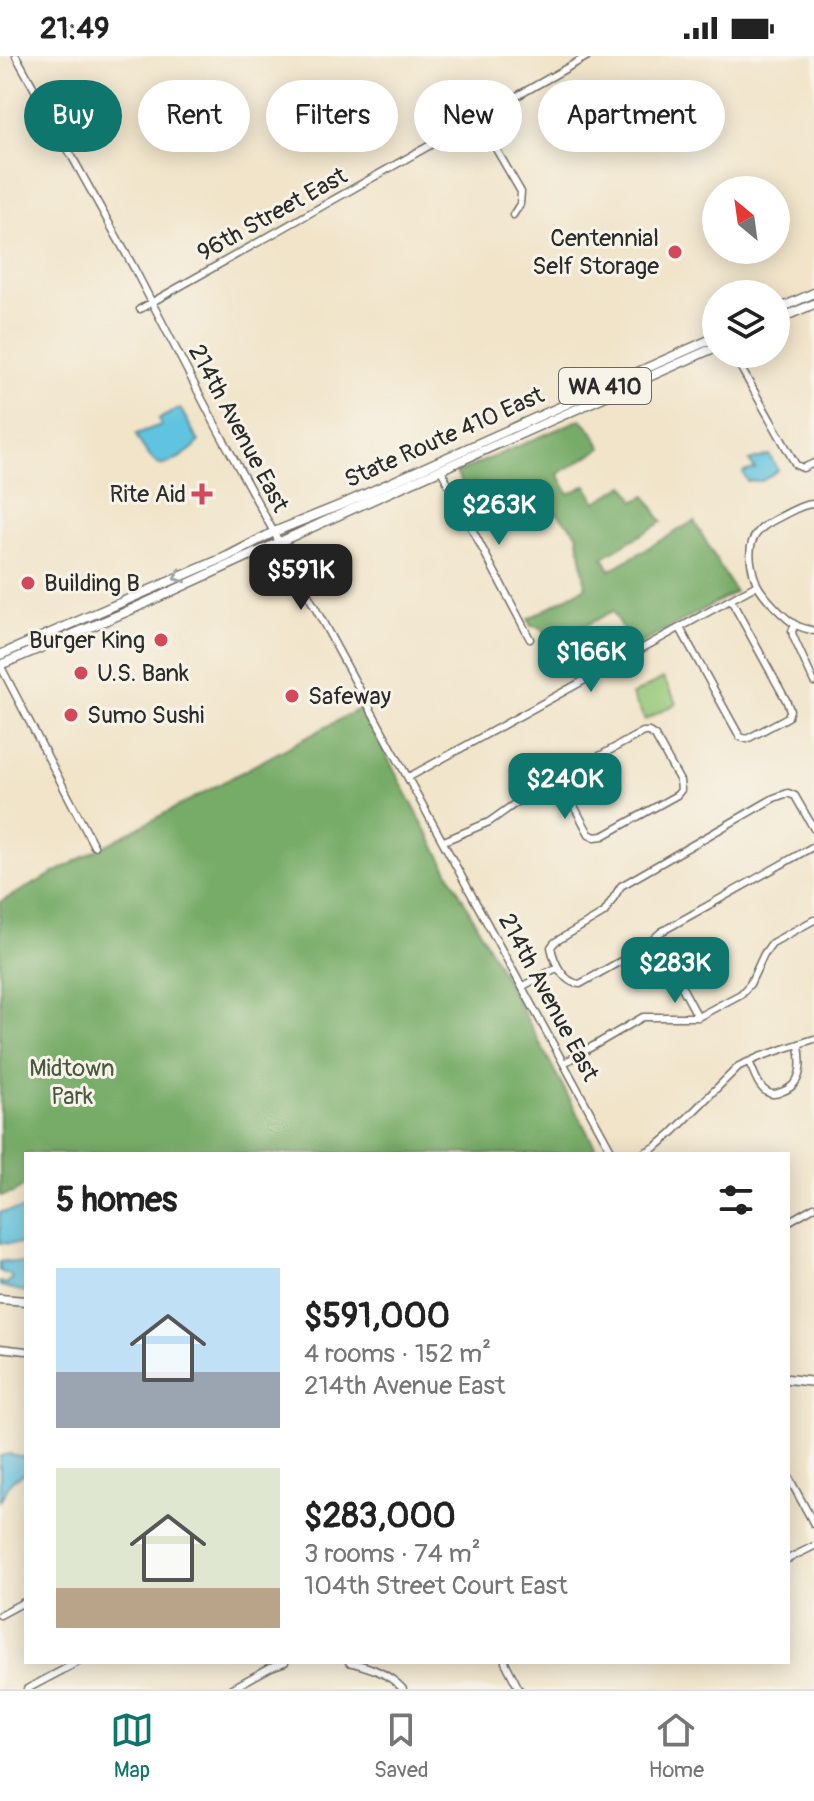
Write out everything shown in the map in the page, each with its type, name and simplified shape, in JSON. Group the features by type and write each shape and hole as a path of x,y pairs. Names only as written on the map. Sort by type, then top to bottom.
{"main road":[{"path":"790,304 814,293"},
{"path":"790,314 814,304"},
{"name":"State Route 410 East","path":"274,532 702,343"},
{"name":"State Route 410 East","path":"281,542 702,353"},
{"name":"WA 410","path":"0,655 228,556 274,532"},
{"name":"WA 410","path":"0,665 281,542"},
{"path":"0,1299 24,1301"},
{"path":"790,1379 814,1382"}],"street":[{"name":"214th Avenue East","path":"16,56 612,1152"},
{"name":"96th Street East","path":"522,93 588,56"},
{"name":"96th Street East","path":"140,309 418,152"},
{"path":"499,152 521,192 520,204 513,215"},
{"path":"741,368 793,461 803,468 814,463"},
{"path":"441,470 530,639"},
{"path":"814,504 766,524 758,531 753,540 751,562 757,585 775,606 795,625 814,631"},
{"path":"409,777 757,585"},
{"path":"680,628 740,737 745,740 750,738 788,717 790,710 731,600"},
{"path":"795,625 793,636 814,682"},
{"path":"0,665 94,846"},
{"path":"444,841 489,822 520,800 559,778 643,732 655,736 680,781 681,790 628,823 595,837 589,834 559,778"},
{"path":"814,829 795,796 784,793 621,886 604,913 555,942 551,951 567,980 580,984 642,949 661,932 814,846"},
{"path":"564,1063 643,1017 698,1017 746,990 772,943 811,921 814,933"},
{"path":"523,986 558,967"},
{"path":"677,978 698,1017"},
{"path":"645,1152 662,1142 732,1072 749,1062 814,1039"},
{"path":"749,1062 760,1084 769,1093 776,1094 798,1081 799,1045"},
{"path":"790,1221 814,1207"},
{"path":"0,1348 24,1351"},
{"path":"790,1480 814,1524"},
{"path":"790,1558 814,1546"},
{"path":"0,1615 24,1602"},
{"path":"27,1689 74,1664"},
{"path":"231,1689 279,1664"},
{"path":"356,1664 386,1675 403,1689"},
{"path":"506,1664 519,1689"}],"green space":[{"path":"581,419 602,448 558,474 569,494 586,485 596,502 625,485 635,501 646,496 662,522 603,557 610,570 694,521 735,592 633,648 612,611 546,647 545,633 531,626 528,619 586,587 577,533 546,502 479,512 456,473"},
{"path":"663,678 677,703 645,720 632,695"},
{"name":"Midtown Park","path":"361,708 598,1152 24,1152 24,1186 0,1196 0,902"}],"water":[{"path":"180,408 199,442 181,457 160,465 143,447 136,434 161,425 159,419"},
{"path":"769,455 778,470 762,481 747,481 743,472 755,469 749,461"},
{"path":"24,1209 24,1244 0,1243 0,1212"},
{"path":"0,1262 24,1264 24,1292 0,1286 0,1282 6,1284 13,1278 0,1271"},
{"path":"0,1456 24,1457 24,1474 12,1480 0,1501"}],"place":[{"name":"Centennial Self Storage","path":"675,252"},
{"name":"Rite Aid","path":"202,494"},
{"name":"Building B","path":"28,583"},
{"name":"Burger King","path":"161,640"},
{"name":"U.S. Bank","path":"81,673"},
{"name":"Safeway","path":"292,696"},
{"name":"Sumo Sushi","path":"71,715"}]}
